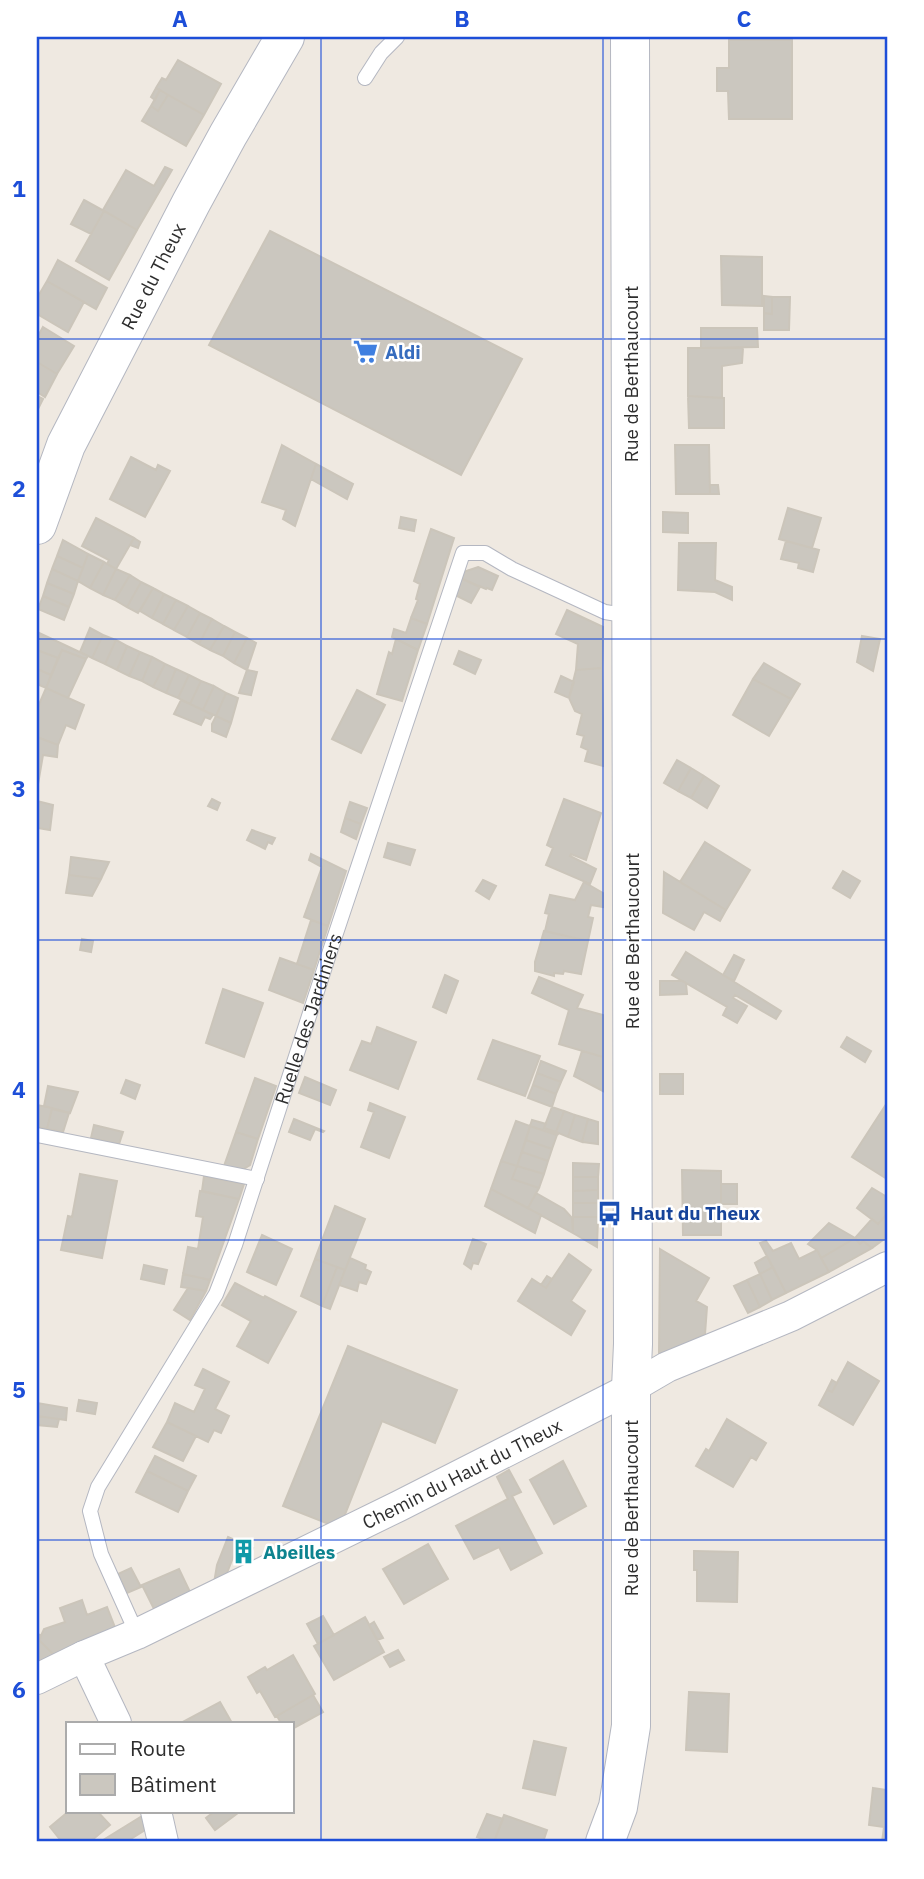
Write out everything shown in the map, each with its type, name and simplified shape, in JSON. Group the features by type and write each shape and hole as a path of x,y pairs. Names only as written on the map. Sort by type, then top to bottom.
{"main road":[{"name":"Rue du Theux","path":"37,526 66,445 191,203 285,37"},
{"name":"Rue de Berthaucourt","path":"605,1842 618,1807 631,1726 633,1330 630,37"}],"street":[{"name":"Chemin du Haut du Theux","path":"37,1679 138,1634 399,1506 667,1367 791,1316 887,1267"},
{"path":"84,1656 116,1722"},
{"path":"156,1812 163,1842"}],"lane":[{"path":"365,78 381,53 397,37"},
{"name":"Ruelle des Jardiniers","path":"138,1634 101,1553 90,1511 98,1487 216,1294 257,1179 463,553 485,553 512,569 604,612 631,616"},
{"path":"37,1135 257,1179"}],"building":[{"path":"729,40 792,40 792,119 729,119 728,91 717,91 717,68 729,68"},
{"path":"178,60 221,84 204,115 156,88 162,78 166,80"},
{"path":"156,88 160,90 155,100 151,97"},
{"path":"160,90 168,95 158,111 151,106"},
{"path":"168,95 204,115 186,146 142,121 151,106 158,111"},
{"path":"165,167 172,170 137,230 103,210 126,170 154,186"},
{"path":"84,200 104,211 91,234 71,224"},
{"path":"104,211 137,230 109,280 76,261"},
{"name":"Aldi","path":"270,231 522,359 461,475 209,345"},
{"path":"721,256 762,257 762,306 722,305"},
{"path":"58,260 107,288 96,309 47,281"},
{"path":"47,281 84,302 68,332 37,314 37,298"},
{"path":"764,296 772,297 772,314 764,313"},
{"path":"772,297 790,297 789,330 764,330 764,313 772,314"},
{"path":"43,327 74,346 57,374 37,362 37,335"},
{"path":"701,328 757,328 758,347 701,348"},
{"path":"688,348 743,348 742,363 722,366 722,398 688,396"},
{"path":"37,362 57,374 45,397 37,392"},
{"path":"37,396 43,399 37,411"},
{"path":"688,396 724,398 724,428 689,428"},
{"path":"282,445 316,464 295,526 283,519 286,510 262,502"},
{"path":"675,445 709,445 710,494 676,494"},
{"path":"131,457 156,470 158,465 170,471 145,517 110,499"},
{"path":"316,464 353,484 347,499 311,479"},
{"path":"710,485 718,485 719,494 710,494"},
{"path":"788,508 821,518 812,548 779,539"},
{"path":"663,512 688,513 688,533 663,532"},
{"path":"401,517 416,520 414,531 399,528"},
{"path":"96,518 134,538 116,569 107,564 109,560 82,546"},
{"path":"431,529 454,538 427,624 411,618 418,600 416,599 420,584 414,581"},
{"path":"134,538 140,542 138,548 130,545"},
{"path":"63,540 88,554 83,568 57,556"},
{"path":"786,541 819,550 813,572 798,568 799,563 781,559"},
{"path":"679,543 716,543 715,580 732,587 732,600 715,592 678,590"},
{"path":"88,554 104,562 90,588 78,581"},
{"path":"57,556 83,568 78,581 52,569"},
{"path":"104,562 116,569 103,595 90,588"},
{"path":"478,567 498,576 492,590 460,578 463,572"},
{"path":"52,569 78,581 74,594 47,583"},
{"path":"116,569 130,575 115,600 103,595"},
{"path":"130,575 141,582 127,607 115,600"},
{"path":"460,578 480,587 471,603 455,595"},
{"path":"141,582 153,588 138,613 127,607"},
{"path":"47,583 74,594 69,607 43,596"},
{"path":"153,588 164,594 152,618 140,611"},
{"path":"164,594 176,600 163,624 152,618"},
{"path":"43,596 69,607 64,620 38,609"},
{"path":"176,600 188,606 174,630 163,624"},
{"path":"188,606 200,613 187,637 174,630"},
{"path":"567,610 603,627 602,668 576,670 578,644 556,634"},
{"path":"200,613 212,619 199,644 187,637"},
{"path":"411,618 427,624 418,650 392,637 394,629 406,633"},
{"path":"212,619 224,626 210,650 199,644"},
{"path":"224,626 235,632 223,656 210,650"},
{"path":"90,628 103,635 92,658 80,652"},
{"path":"37,632 88,656 86,659 62,650 58,658 37,650"},
{"path":"235,632 247,638 234,663 223,656"},
{"path":"103,635 116,640 105,664 92,658"},
{"path":"862,636 880,639 873,671 857,662"},
{"path":"247,638 256,643 247,670 234,663"},
{"path":"396,639 418,650 402,701 377,694 389,652 392,654"},
{"path":"116,640 127,646 117,670 105,664"},
{"path":"127,646 140,652 129,676 117,670"},
{"path":"37,650 58,658 51,675 37,669"},
{"path":"62,650 86,659 68,698 46,688"},
{"path":"459,651 481,660 475,674 454,664"},
{"path":"140,652 152,657 142,681 129,676"},
{"path":"152,657 165,664 153,687 142,681"},
{"path":"764,663 800,684 791,699 753,679"},
{"path":"165,664 176,669 166,693 153,687"},
{"path":"602,668 603,766 585,761 588,750 581,747 584,736 577,734 582,714 575,711 569,698 576,670"},
{"path":"37,669 51,675 46,688 37,684"},
{"path":"176,669 189,675 178,698 166,693"},
{"path":"247,670 257,672 251,695 239,693"},
{"path":"189,675 201,681 190,704 178,698"},
{"path":"561,676 574,682 569,698 555,692"},
{"path":"753,679 791,699 769,736 733,715"},
{"path":"201,681 214,686 203,710 190,704"},
{"path":"214,686 226,693 216,716 203,710"},
{"path":"46,688 84,705 75,729 66,725 58,745 37,737 37,709"},
{"path":"357,690 385,705 361,753 332,739"},
{"path":"226,693 238,698 231,723 216,716"},
{"path":"181,700 213,715 210,719 205,717 201,725 174,714"},
{"path":"216,716 231,723 226,737 212,731"},
{"path":"37,737 58,745 57,757 43,755 37,790"},
{"path":"677,760 691,768 678,791 664,783"},
{"path":"691,768 704,776 691,798 678,791"},
{"path":"704,776 719,786 707,808 691,798"},
{"path":"212,799 220,803 217,810 208,806"},
{"path":"564,799 601,813 586,860 571,854 570,856 596,869 590,884 546,865 553,848 547,845"},
{"path":"37,801 53,805 50,830 38,828 37,836"},
{"path":"350,802 367,808 361,824 345,818"},
{"path":"345,818 361,824 356,839 341,832"},
{"path":"252,830 275,838 272,844 268,842 265,849 247,840"},
{"path":"705,842 750,870 726,910 680,882"},
{"path":"388,843 415,850 410,865 384,857"},
{"path":"311,854 346,871 328,926 304,917 322,867 309,860"},
{"path":"71,857 109,862 101,879 69,875"},
{"path":"843,871 860,881 850,898 833,888"},
{"path":"664,872 726,910 720,921 704,912 694,930 663,913"},
{"path":"69,875 101,879 92,896 66,893"},
{"path":"483,880 496,886 489,899 476,891"},
{"path":"584,882 603,893 603,907 591,905 588,917 593,918 588,941 545,931 549,914 545,913 550,895 575,900"},
{"path":"311,920 328,926 314,970 297,964"},
{"path":"544,931 588,941 581,974 564,971 563,974 554,973 554,976 535,971"},
{"path":"82,939 93,941 91,952 80,950"},
{"path":"686,952 781,1011 776,1019 735,995 733,998 747,1006 737,1023 723,1015 727,1007 672,975"},
{"path":"734,955 744,960 734,981 723,975"},
{"path":"280,958 314,970 303,1003 269,990"},
{"path":"445,975 458,981 446,1013 433,1007"},
{"path":"539,977 583,995 577,1008 603,1015 603,1057 559,1044 569,1010 532,993"},
{"path":"660,981 683,981 686,983 687,994 660,995"},
{"path":"223,989 263,1003 244,1057 206,1043"},
{"path":"377,1027 416,1042 398,1089 350,1070 362,1041 371,1044"},
{"path":"847,1037 871,1051 865,1062 841,1047"},
{"path":"493,1040 540,1056 525,1096 478,1079"},
{"path":"582,1051 603,1057 603,1091 574,1076"},
{"path":"541,1061 566,1071 561,1082 537,1073"},
{"path":"537,1073 561,1082 556,1094 533,1085"},
{"path":"660,1074 683,1074 683,1094 660,1094"},
{"path":"305,1077 336,1090 330,1105 299,1093"},
{"path":"255,1078 276,1086 258,1139 236,1132"},
{"path":"126,1080 140,1085 135,1099 121,1093"},
{"path":"533,1085 556,1094 552,1107 528,1098"},
{"path":"48,1086 78,1092 70,1113 44,1106"},
{"path":"370,1103 405,1117 389,1158 361,1147 374,1112 368,1110"},
{"path":"887,1103 887,1179 852,1157"},
{"path":"37,1105 52,1108 47,1129 37,1127"},
{"path":"552,1107 564,1111 556,1132 544,1128"},
{"path":"52,1109 69,1113 63,1132 47,1129"},
{"path":"564,1111 575,1115 568,1137 556,1132"},
{"path":"575,1115 588,1119 582,1142 568,1137"},
{"path":"294,1119 324,1131 315,1129 310,1140 289,1132"},
{"path":"588,1119 598,1122 598,1144 582,1142"},
{"path":"532,1120 546,1124 544,1128 558,1134 530,1126"},
{"path":"516,1121 530,1126 517,1166 501,1161"},
{"path":"94,1125 123,1132 119,1144 91,1138"},
{"path":"530,1126 557,1135 552,1149 526,1140"},
{"path":"236,1132 258,1139 250,1165 242,1170 224,1166"},
{"path":"526,1140 552,1149 548,1161 522,1152"},
{"path":"522,1152 548,1161 544,1174 517,1166"},
{"path":"501,1161 517,1166 512,1179 539,1188 528,1208 491,1189"},
{"path":"573,1163 599,1164 598,1177 573,1177"},
{"path":"517,1166 544,1174 539,1188 512,1179"},
{"path":"682,1170 721,1171 721,1235 683,1235"},
{"path":"80,1174 117,1181 102,1258 61,1250 68,1216 72,1217"},
{"path":"204,1176 244,1184 239,1199 202,1191"},
{"path":"573,1177 598,1177 598,1190 573,1191"},
{"path":"721,1184 737,1184 737,1204 721,1204"},
{"path":"872,1188 887,1197 887,1214 878,1224 857,1208"},
{"path":"491,1189 541,1215 535,1233 485,1206"},
{"path":"598,1190 598,1203 573,1203 573,1191"},
{"path":"200,1191 239,1199 210,1280 183,1274 188,1247 198,1249 203,1217 196,1216"},
{"path":"536,1193 564,1209 572,1218 573,1233 528,1208"},
{"path":"573,1203 598,1203 598,1217 573,1217"},
{"path":"335,1206 365,1219 345,1270 315,1259"},
{"path":"887,1214 887,1237 872,1248 863,1241 860,1244 855,1238 872,1219 878,1224"},
{"path":"573,1217 598,1217 597,1247 573,1233"},
{"path":"829,1223 855,1238 821,1258 817,1250 808,1244"},
{"path":"262,1235 292,1249 276,1285 247,1272"},
{"path":"855,1238 860,1244 863,1241 872,1248 829,1272 821,1258"},
{"path":"473,1239 486,1244 478,1264 473,1263 471,1269 464,1264"},
{"path":"766,1241 773,1251 791,1243 799,1259 817,1250 829,1272 786,1293 760,1243"},
{"path":"660,1249 709,1278 696,1301 707,1307 705,1334 661,1357 659,1354"},
{"path":"569,1254 591,1270 571,1301 585,1311 571,1335 518,1301 532,1279 546,1288"},
{"path":"767,1256 773,1267 760,1274 755,1263"},
{"path":"350,1258 366,1265 365,1269 371,1272 366,1284 359,1282 357,1291 339,1285"},
{"path":"315,1259 337,1267 322,1306 301,1296"},
{"path":"144,1265 167,1270 164,1284 141,1279"},
{"path":"337,1267 345,1270 330,1309 322,1306"},
{"path":"773,1267 786,1293 772,1300 760,1274"},
{"path":"183,1274 210,1280 206,1291 181,1287"},
{"path":"760,1274 772,1300 760,1307 747,1280"},
{"path":"547,1276 552,1279 546,1288 541,1285"},
{"path":"747,1280 760,1307 748,1313 734,1286"},
{"path":"235,1283 296,1312 268,1363 237,1346 251,1321 222,1305"},
{"path":"188,1288 206,1291 190,1320 174,1310"},
{"path":"348,1346 457,1390 435,1443 382,1421 342,1522 334,1526 283,1506"},
{"path":"848,1362 879,1381 853,1425 819,1405 827,1390 832,1392"},
{"path":"203,1369 229,1382 215,1409 229,1416 221,1433 214,1430 208,1442 167,1422 175,1403 194,1412 205,1389 195,1385"},
{"path":"832,1380 837,1383 832,1392 827,1390"},
{"path":"79,1400 97,1403 95,1414 77,1411"},
{"path":"37,1403 67,1408 66,1420 37,1416"},
{"path":"37,1416 59,1419 57,1427 37,1425"},
{"path":"727,1419 766,1443 756,1460 751,1457 733,1487 696,1466 706,1449 709,1451"},
{"path":"167,1422 196,1436 183,1461 153,1447"},
{"path":"155,1456 196,1476 188,1491 147,1471"},
{"path":"563,1461 586,1506 554,1524 530,1480"},
{"path":"509,1470 521,1492 512,1496 542,1553 511,1570 499,1547 474,1559 456,1526 508,1499 497,1477"},
{"path":"147,1471 188,1491 178,1512 136,1492"},
{"path":"228,1537 239,1542 225,1578 214,1583 217,1565"},
{"name":"Abeilles","path":"239,1542 253,1548 248,1561 234,1556"},
{"path":"428,1544 448,1579 404,1604 383,1569"},
{"path":"694,1551 738,1552 737,1602 697,1601"},
{"path":"131,1568 141,1587 127,1593 118,1574"},
{"path":"179,1569 191,1594 155,1611 142,1585"},
{"path":"82,1600 87,1615 107,1607 116,1630 55,1656 39,1640 44,1629 65,1622 60,1608"},
{"path":"323,1616 334,1635 318,1644 307,1624"},
{"path":"365,1617 384,1652 334,1680 314,1646"},
{"path":"374,1622 383,1638 377,1640 369,1625"},
{"path":"37,1633 41,1636 39,1640 55,1656 37,1667"},
{"path":"398,1650 404,1660 390,1667 384,1657"},
{"path":"293,1655 315,1694 275,1717 260,1691 257,1693 248,1677"},
{"path":"689,1692 729,1694 727,1752 686,1750"},
{"path":"313,1695 323,1712 294,1728 294,1722 280,1722 277,1716"},
{"path":"220,1702 231,1722 183,1722"},
{"path":"534,1741 566,1748 555,1795 523,1788"},
{"path":"873,1788 887,1790 887,1842 882,1842 884,1827 869,1825"},
{"path":"68,1812 98,1812 110,1825 92,1842 62,1842 50,1827"},
{"path":"214,1812 238,1813 215,1830 206,1818"},
{"path":"487,1814 503,1819 494,1842 477,1837"},
{"path":"504,1815 547,1830 543,1842 494,1842"},
{"path":"142,1816 145,1830 126,1842 100,1842"}],"place":[{"name":"Aldi","path":"365,352"},
{"name":"Haut du Theux","path":"610,1213"},
{"name":"Abeilles","path":"243,1552"}]}
